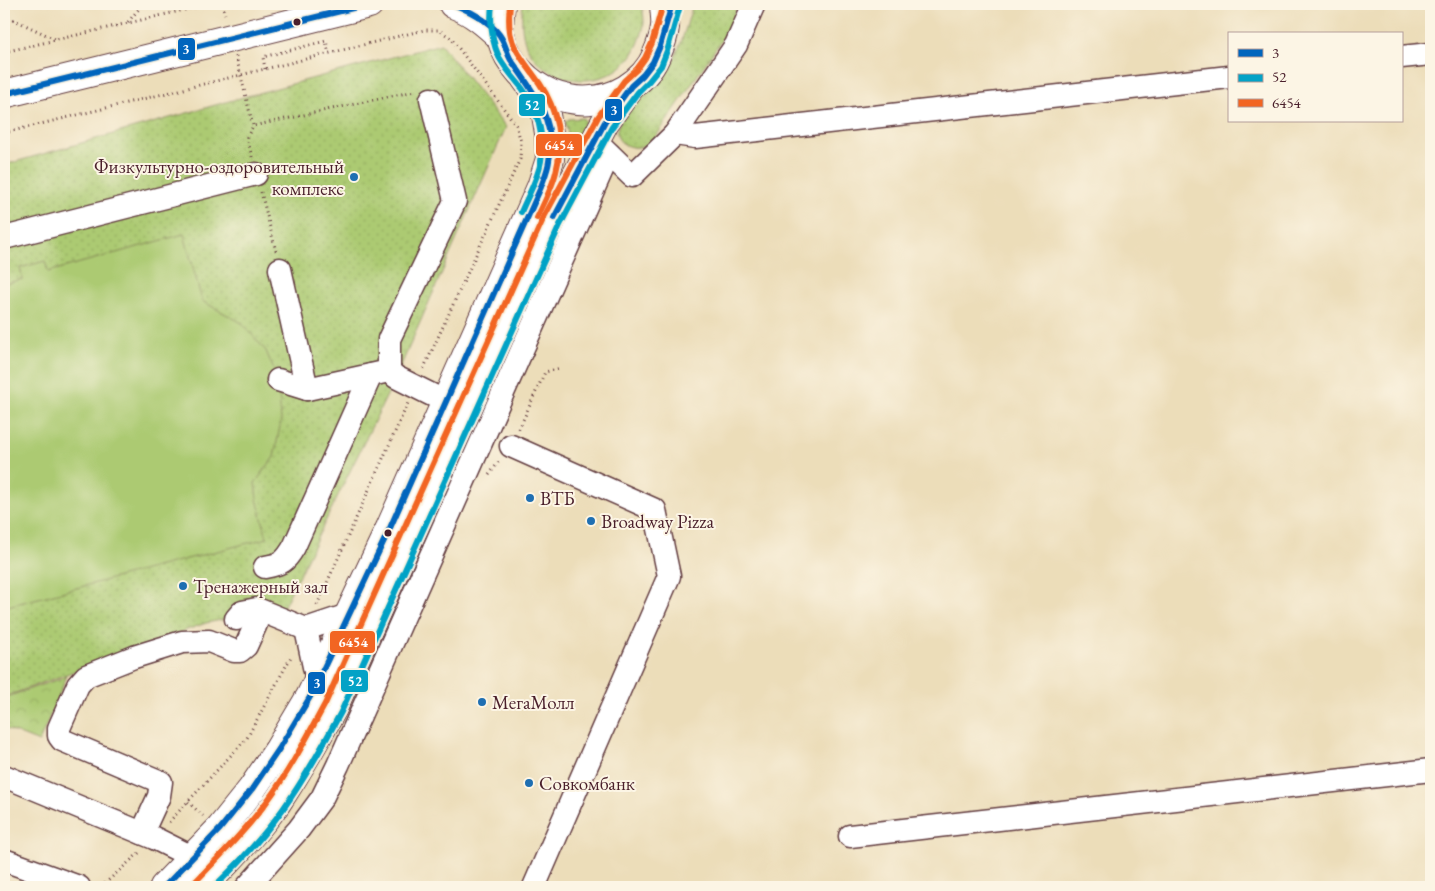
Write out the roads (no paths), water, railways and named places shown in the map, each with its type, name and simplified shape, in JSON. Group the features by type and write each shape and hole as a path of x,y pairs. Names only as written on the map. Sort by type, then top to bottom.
{"main road":[{"path":"4,80 308,4"},
{"path":"4,94 369,4"},
{"path":"453,4 466,8 483,20 501,37"},
{"path":"164,887 194,858 252,789 279,749 310,697 390,528 541,187 550,159 550,133 546,115 538,96 510,58 501,37 501,4"},
{"path":"202,887 241,846 275,805 305,758 333,708 552,221 602,147 605,122 631,86 653,62 660,46 667,11"},
{"path":"525,78 544,92 564,99 583,101 599,100 631,86"}],"street":[{"path":"247,887 299,829 322,798 334,774 602,147 632,176 675,134 736,45 754,4"},
{"path":"1402,57 1431,54"},
{"path":"675,134 695,137 1228,76"},
{"path":"265,568 279,565 287,559 294,547 380,373 389,339 455,201 431,99"},
{"path":"4,238 256,174"},
{"path":"280,269 307,390"},
{"path":"278,380 307,390 380,373 396,377 446,402"},
{"path":"511,446 655,510 669,576 534,887"},
{"path":"143,840 159,796 161,782 62,740 59,736 59,728 78,685 86,676 176,643 209,641 234,650 240,650 246,646 246,622 242,612 250,609 256,609 306,629 348,615"},
{"path":"306,629 317,681"},
{"path":"850,836 1431,770"},
{"path":"4,776 143,840 194,858"},
{"path":"4,860 79,887"}],"place":[{"name":"Физкультурно-оздоровительный комплекс","path":"354,177"},
{"name":"ВТБ","path":"530,498"},
{"name":"Broadway Pizza","path":"591,521"},
{"name":"Тренажерный зал","path":"183,586"},
{"name":"МегаМолл","path":"482,702"},
{"name":"Совкомбанк","path":"529,783"}]}
